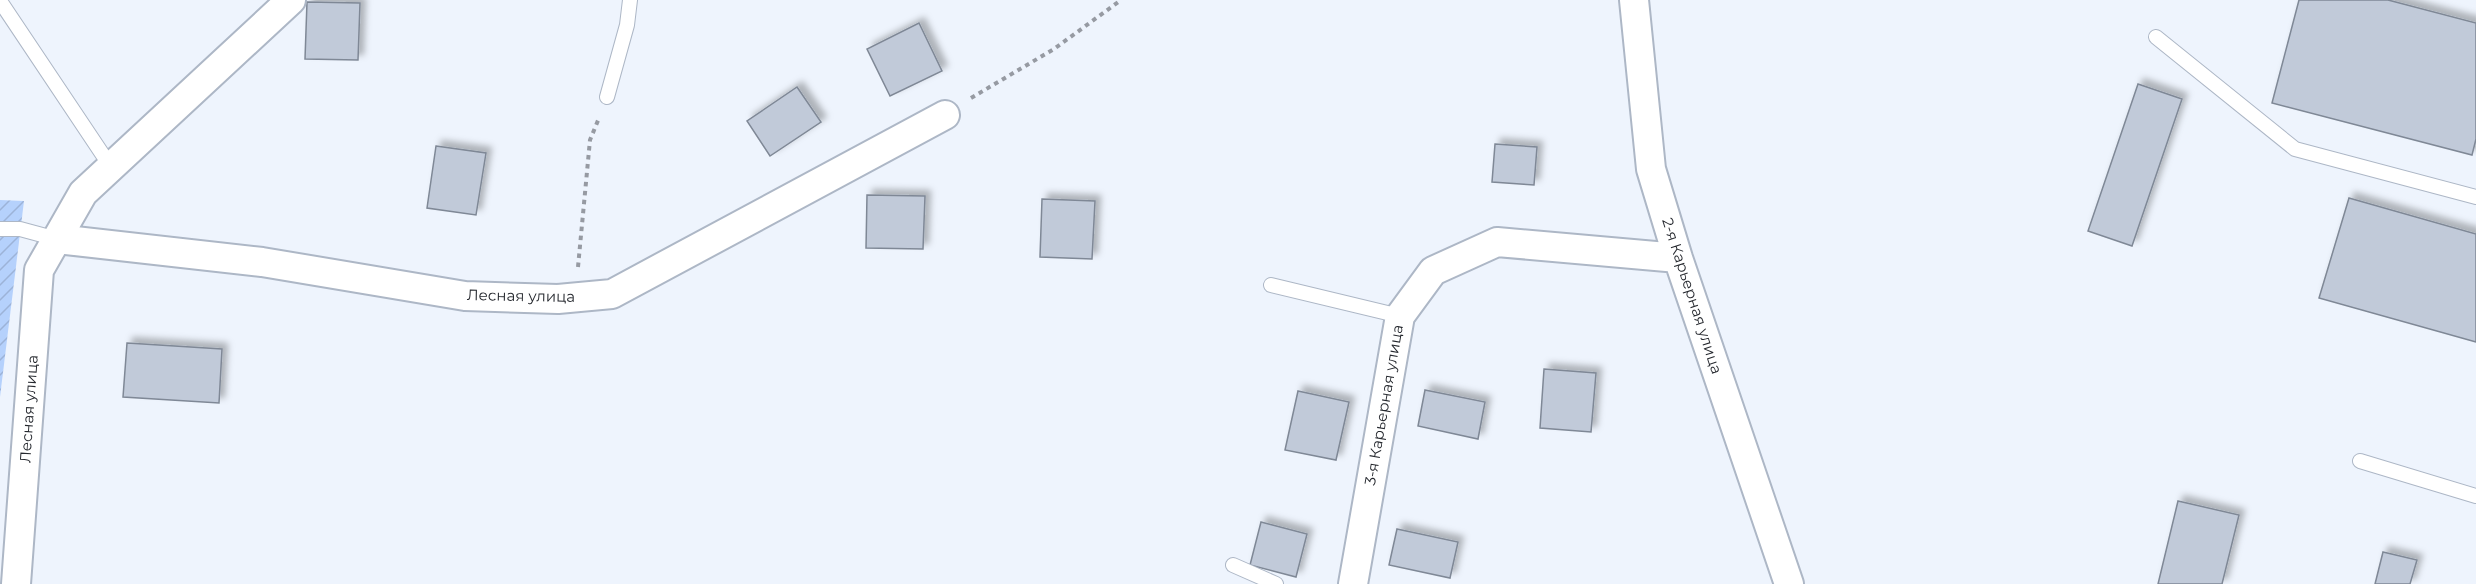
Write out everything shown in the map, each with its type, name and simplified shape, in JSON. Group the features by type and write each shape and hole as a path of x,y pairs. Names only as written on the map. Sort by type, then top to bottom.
{"street":[{"name":"Лесная улица","path":"16,584 39,270 83,193 291,0"},
{"name":"2-я Карьерная улица","path":"1634,0 1651,169 1678,258 1789,584"},
{"name":"Лесная улица","path":"57,239 262,262 465,296 576,297 612,294 945,115"},
{"name":"3-я Карьерная улица","path":"1353,584 1400,316 1433,271 1497,242 1678,258"}],"lane":[{"path":"607,97 627,25 630,0"},
{"path":"0,1 111,167"},
{"path":"2156,37 2295,149 2476,197"},
{"path":"0,229 21,229 57,239"},
{"path":"1271,285 1400,316"},
{"path":"2360,461 2476,496"},
{"path":"1233,566 1276,584"}],"path":[{"path":"945,115 1054,49 1121,0"},
{"path":"576,297 590,140 607,97"}],"shaded area":[{"path":"0,200 24,201 0,397"}],"building":[{"path":"2299,0 2388,0 2476,23 2476,139 2472,155 2272,103"},
{"path":"307,2 360,3 358,60 305,59"},
{"path":"919,23 942,71 890,96 867,49"},
{"path":"2138,84 2182,99 2132,246 2088,231"},
{"path":"797,87 821,122 770,156 747,121"},
{"path":"1495,144 1537,147 1534,185 1492,182"},
{"path":"436,146 486,153 476,215 427,208"},
{"path":"867,195 925,196 923,249 866,248"},
{"path":"2349,198 2476,234 2476,342 2319,298"},
{"path":"1042,199 1095,201 1092,259 1040,257"},
{"path":"127,343 222,349 219,403 123,397"},
{"path":"1544,369 1596,373 1591,432 1540,428"},
{"path":"1425,390 1485,402 1478,439 1418,426"},
{"path":"1298,391 1349,402 1336,460 1285,450"},
{"path":"2178,501 2239,515 2222,584 2158,584"},
{"path":"1261,522 1307,534 1296,577 1250,565"},
{"path":"1397,529 1458,542 1450,578 1389,565"},
{"path":"2383,552 2417,560 2410,584 2375,584"}]}
